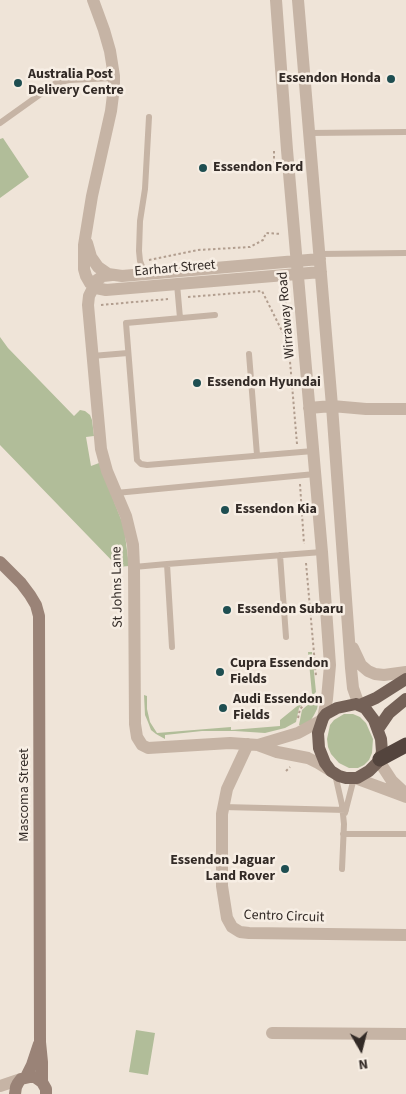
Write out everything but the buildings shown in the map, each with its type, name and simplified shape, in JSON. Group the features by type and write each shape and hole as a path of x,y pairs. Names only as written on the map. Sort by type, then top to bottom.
{"highway":[{"path":"380,760 406,745"}],"main road":[{"name":"Mascoma Street","path":"0,562 21,583 36,605 39,616 40,1042 45,1091"},
{"path":"360,705 365,708 378,729 382,747 380,760 369,772 354,778 343,778 333,772 325,763 319,748 318,733 322,719 328,712 337,708 360,705 376,698 406,679"},
{"path":"378,729 388,713 406,699"},
{"name":"Mascoma Street","path":"15,1094 16,1087 24,1078 35,1057 40,1042"},
{"path":"24,1078 35,1077 45,1091"}],"street":[{"path":"93,0 110,51 114,78 111,111 86,228 83,266 87,279 94,287 100,277 112,275"},
{"path":"276,3 299,2 352,676 360,705"},
{"name":"Wirraway Road","path":"276,3 312,451 322,548 330,665 328,691 322,719"},
{"path":"86,228 87,244 92,259 101,269 112,275"},
{"name":"Earhart Street","path":"112,275 177,284 298,267 320,262"},
{"name":"Earhart Street","path":"94,287 106,290 147,280 298,267"},
{"name":"St Johns Lane","path":"94,287 89,296 88,306 101,449 107,471 124,510 131,532 134,567 135,724 137,737 142,745 148,748 230,742 253,745 308,758 333,772"},
{"path":"309,408 332,406 366,409 406,409"},
{"path":"322,548 342,542"},
{"path":"349,636 358,660 368,671 384,675 406,672"},
{"name":"St Johns Lane","path":"253,745 298,733 322,719"},
{"name":"Centro Circuit","path":"253,745 229,782 223,807 223,895 228,921 232,927 236,931 249,933 406,935"},
{"path":"380,760 392,781 406,795"},
{"path":"354,778 406,795"},
{"path":"272,1033 406,1034"},
{"path":"0,1086 24,1078"}],"lane":[{"path":"0,123 56,83 69,80 114,78"},
{"path":"147,280 140,261 139,251 140,221 146,190 149,117"},
{"path":"309,132 406,132"},
{"path":"320,262 406,253"},
{"path":"177,284 180,318"},
{"path":"215,315 126,323 136,458 141,464 147,465 312,451"},
{"path":"92,356 128,353"},
{"path":"249,354 256,455"},
{"path":"116,493 315,474"},
{"path":"134,567 280,556 322,548"},
{"path":"280,556 286,636"},
{"path":"167,564 172,648"},
{"path":"333,772 344,810 342,869"},
{"path":"344,810 354,778"},
{"path":"223,807 344,810"},
{"path":"343,834 406,834"}],"path":[{"path":"274,149 275,166"},
{"path":"140,261 198,250 250,247 263,240 266,233 282,234"},
{"path":"88,306 262,291 288,342"}],"green space":[{"path":"3,138 29,177 0,198 0,139"},
{"path":"0,337 8,348 74,416 80,410 90,415 94,436 86,437 91,466 99,463 124,527 129,566 118,567 0,445"},
{"path":"308,652 312,652 316,692 299,708 296,722 285,728 265,733 202,731 165,735 165,739 151,730 145,715 144,695 147,696 150,722 157,733 231,727 231,730 280,726 280,720 312,694"},
{"path":"320,694 317,709 311,720 302,726 299,725 302,710"},
{"path":"344,714 353,714 360,717 366,723 373,739 372,753 369,760 358,768 349,768 339,763 328,747 327,739 330,725"},
{"path":"136,1030 155,1033 148,1075 129,1072"}],"place":[{"name":"Essendon Honda","path":"391,79"},
{"name":"Australia Post Delivery Centre","path":"18,83"},
{"name":"Essendon Ford","path":"203,168"},
{"name":"Essendon Hyundai","path":"197,383"},
{"name":"Essendon Kia","path":"225,510"},
{"name":"Essendon Subaru","path":"227,610"},
{"name":"Cupra Essendon Fields","path":"220,672"},
{"name":"Audi Essendon Fields","path":"223,708"},
{"name":"Essendon Jaguar Land Rover","path":"285,869"}]}
